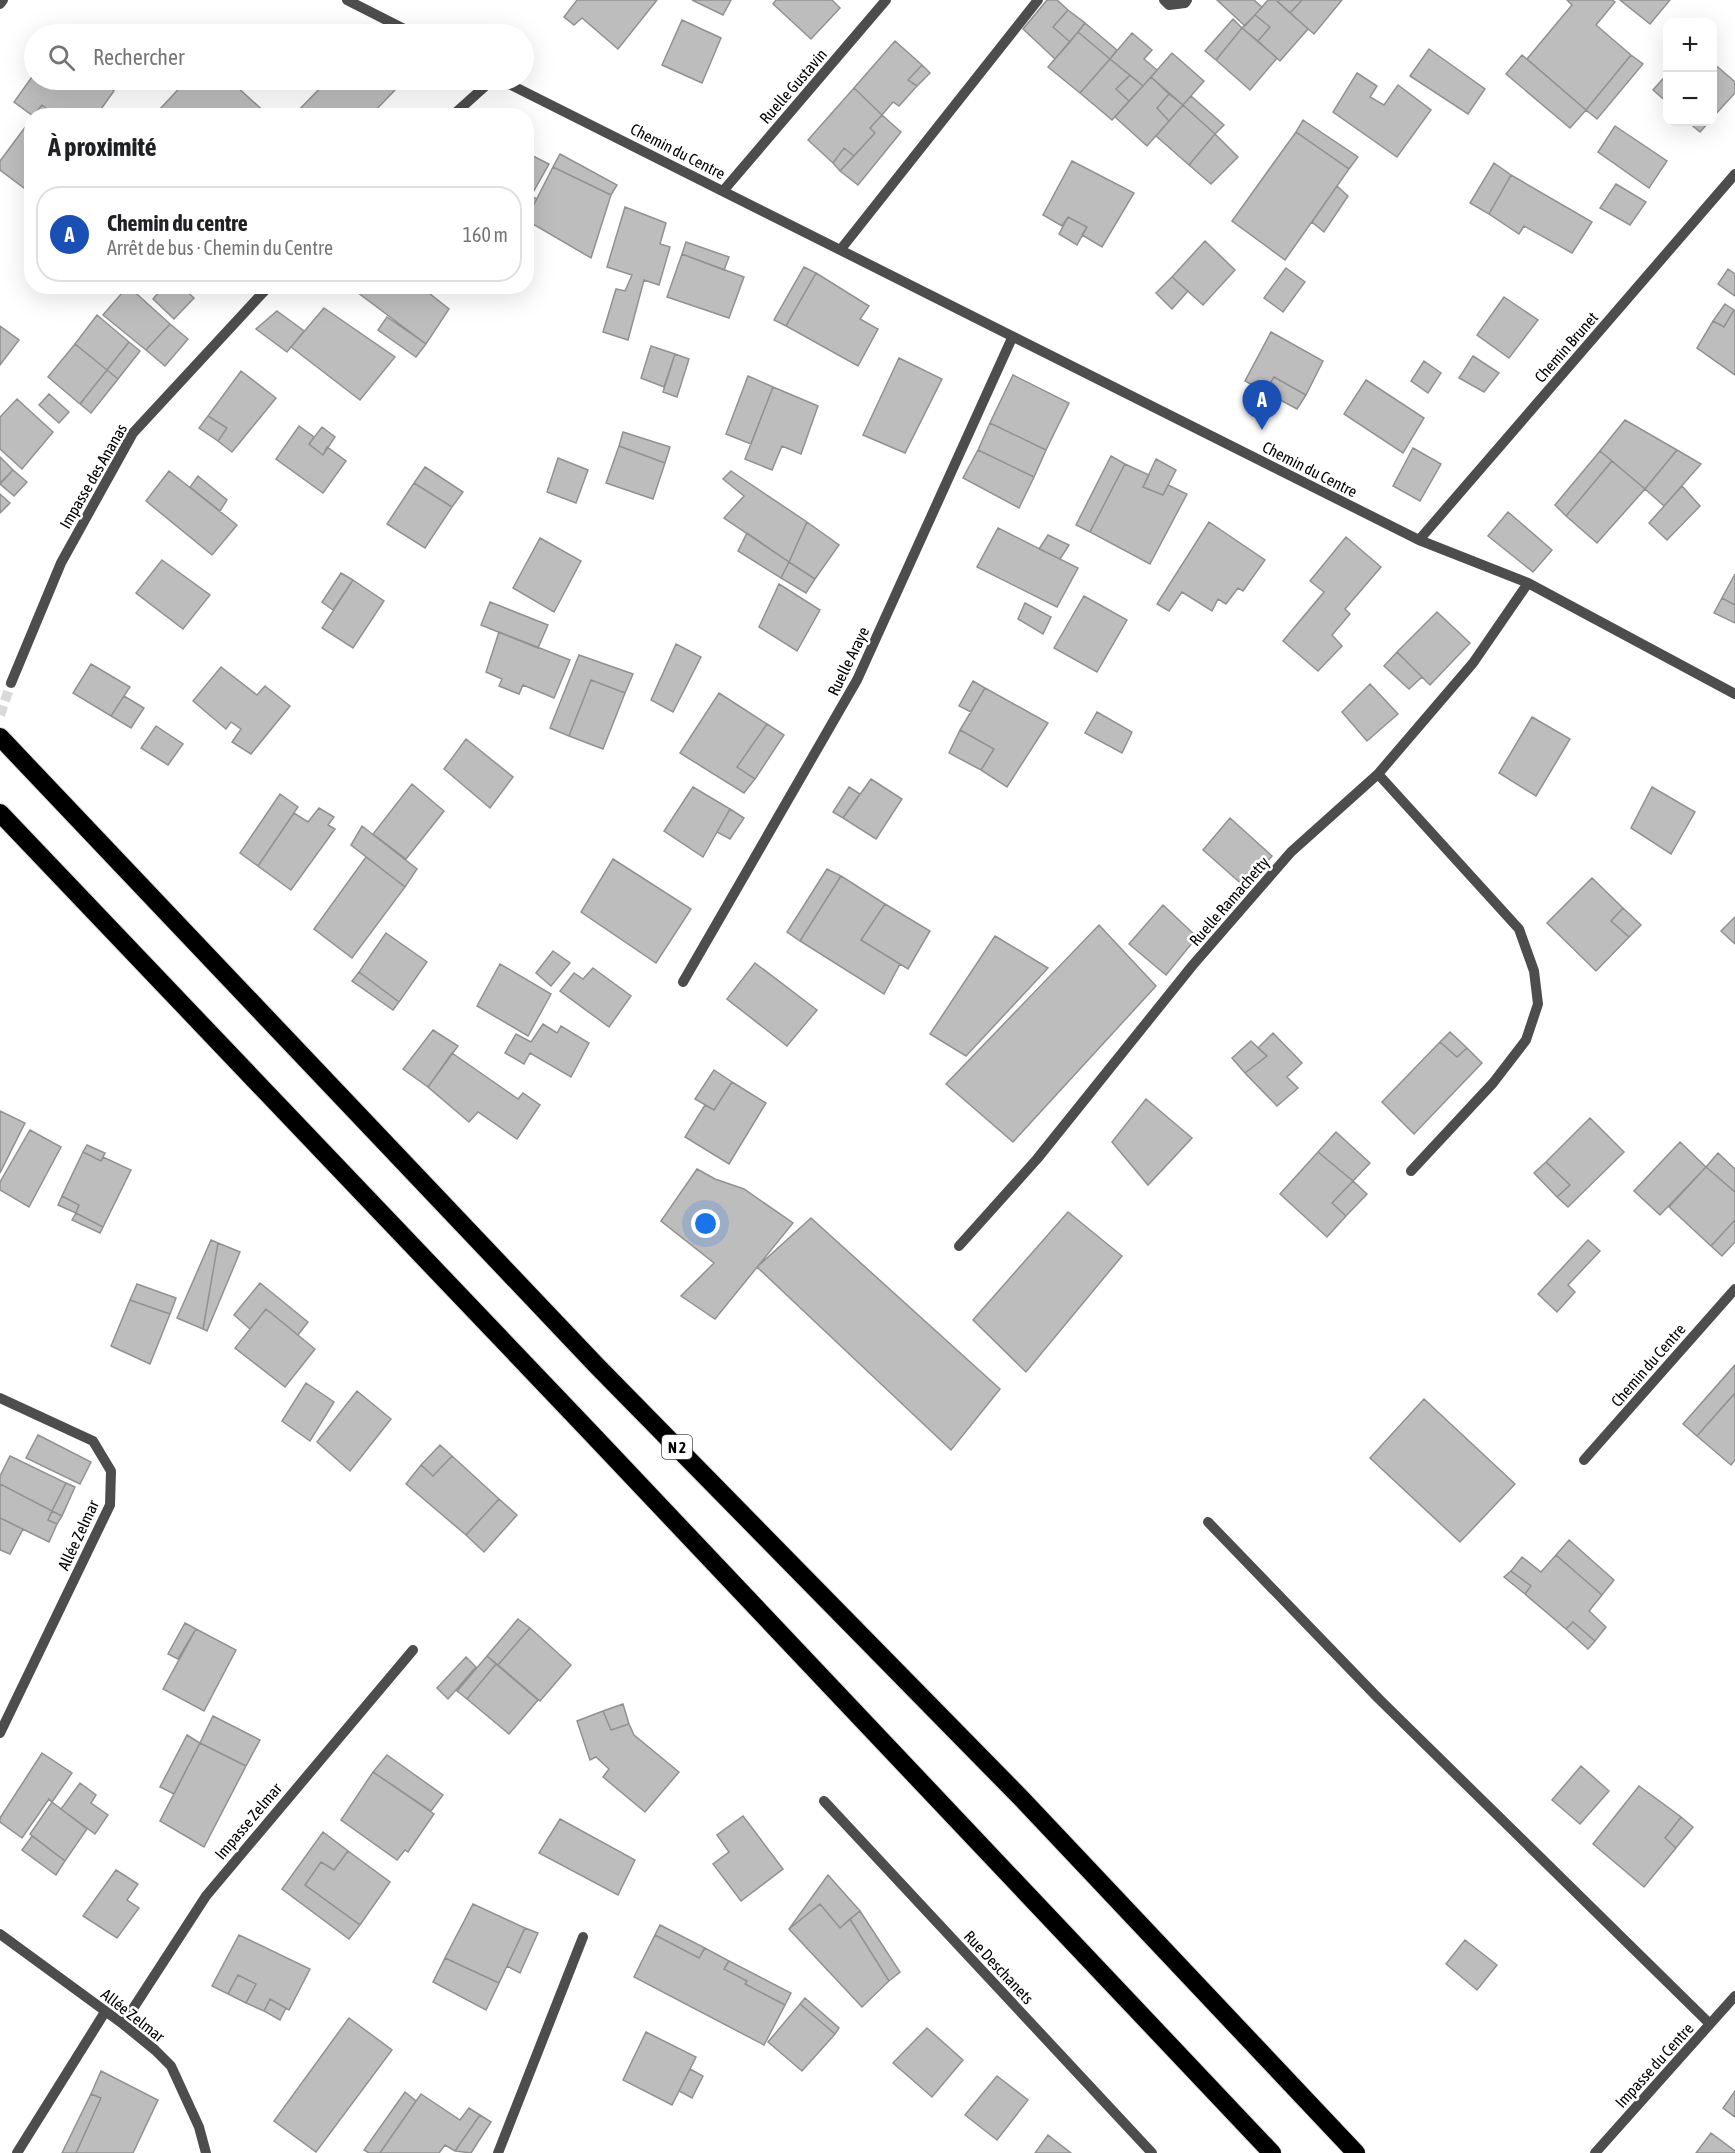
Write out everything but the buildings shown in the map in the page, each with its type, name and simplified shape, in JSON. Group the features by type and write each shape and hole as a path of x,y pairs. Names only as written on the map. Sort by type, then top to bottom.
{"highway":[{"name":"N 2","path":"0,737 597,1366 1022,1799 1356,2153"},
{"path":"0,813 599,1441 1272,2153"}],"street":[{"path":"0,4 3,0"},
{"path":"347,0 394,24"},
{"name":"Ruelle Gustavin","path":"723,190 886,0"},
{"path":"841,249 1038,0"},
{"path":"1164,0 1169,4 1185,3 1187,0"},
{"path":"462,108 481,90"},
{"name":"Chemin du Centre","path":"521,90 1419,540 1528,583 1735,694"},
{"name":"Chemin Brunet","path":"1419,540 1735,174"},
{"name":"Impasse des Ananas","path":"11,682 62,562 133,433 262,294"},
{"name":"Ruelle Araye","path":"683,982 857,680 1012,338"},
{"name":"Ruelle Ramachetty","path":"959,1245 1037,1159 1192,966 1292,852 1378,774 1473,663 1528,583"},
{"path":"1378,774 1519,929 1534,971 1538,1005 1526,1040 1513,1058 1493,1083 1411,1171"},
{"name":"Chemin du Centre","path":"1584,1460 1735,1289"},
{"name":"Allée Zelmar","path":"0,1398 93,1441 111,1471 110,1505 0,1733"},
{"path":"1208,1522 1379,1699 1710,2024"},
{"name":"Impasse Zelmar","path":"123,2025 206,1896 413,1650"},
{"name":"Rue Deschanets","path":"824,1801 1152,2153"},
{"name":"Allée Zelmar","path":"0,1934 123,2025 155,2050 171,2067 199,2127 206,2153"},
{"path":"498,2153 584,1937"},
{"name":"Impasse du Centre","path":"1595,2153 1710,2024 1733,2003"},
{"path":"17,2153 105,2012"}],"tunnel":[{"path":"0,715 11,683"}],"place":[{"name":"Chemin du centre","path":"1262,430"}]}
